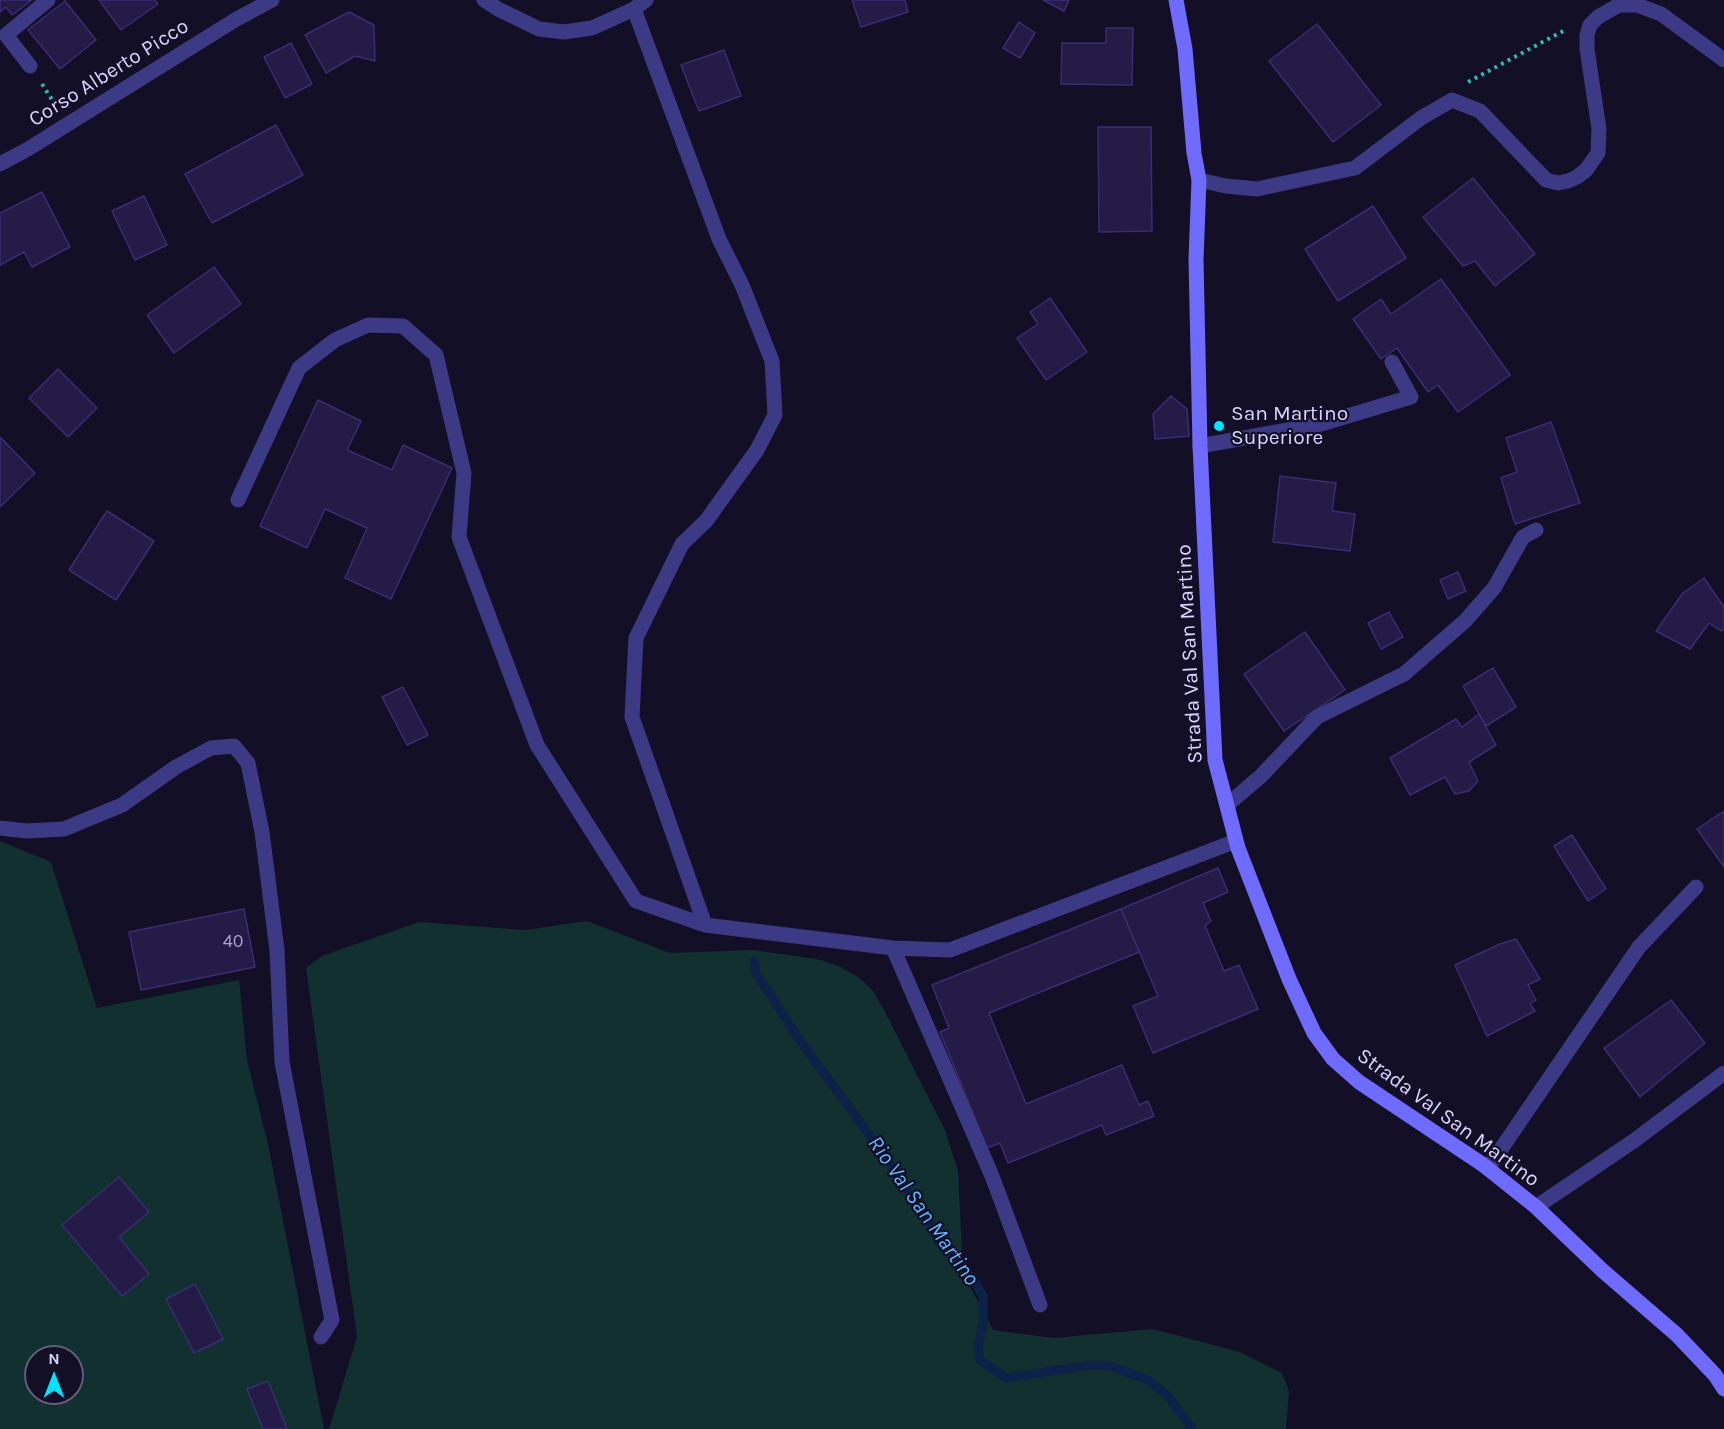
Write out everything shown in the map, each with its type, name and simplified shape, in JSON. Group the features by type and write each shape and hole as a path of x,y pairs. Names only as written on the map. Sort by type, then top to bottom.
{"street":[{"path":"30,66 6,34 48,0"},
{"name":"Corso Alberto Picco","path":"0,164 28,149 235,20 272,0"},
{"path":"484,0 539,29 564,32 592,28 640,5 719,239 742,285 772,361 775,416 757,450 706,521 682,544 636,638 632,717 705,925"},
{"name":"Strada Val San Martino","path":"1176,0 1185,49 1194,153 1199,180 1196,260 1200,446 1215,760 1236,841 1288,979 1314,1033 1333,1059 1359,1082 1488,1168 1536,1207 1603,1271 1677,1335 1724,1389"},
{"path":"1199,180 1257,189 1355,168 1421,118 1452,100 1480,111 1546,180 1558,183 1577,177 1586,170 1598,153 1599,129 1587,49 1587,34 1590,25 1598,16 1619,5 1637,5 1660,14 1724,60"},
{"path":"238,500 299,369 335,340 368,325 403,326 435,355 464,473 459,537 537,745 636,901 705,925 893,948 950,950 1236,841"},
{"path":"1200,446 1321,424 1411,397 1392,362"},
{"path":"1227,805 1261,776 1317,717 1404,674 1465,621 1494,588 1523,537 1536,530"},
{"path":"0,828 27,831 64,829 122,805 176,767 211,748 234,746 248,763 262,832 277,950 282,1062 332,1320 321,1337"},
{"path":"1488,1168 1639,947 1696,887"},
{"path":"893,948 992,1176 1040,1305"},
{"path":"1536,1207 1635,1140 1724,1073"}],"path":[{"path":"1452,100 1466,83 1575,24"},
{"path":"30,66 68,123"}],"green space":[{"path":"0,841 51,862 97,1008 239,980 247,1060 268,1144 324,1429 0,1429"},
{"path":"587,921 670,953 753,950 817,959 839,966 858,977 873,991 884,1010 945,1130 958,1171 963,1273 993,1330 1053,1338 1153,1329 1240,1352 1282,1373 1289,1391 1286,1429 329,1429 357,1337 306,968 322,956 419,922 526,930"}],"building":[{"path":"0,0 32,0 12,15 6,7 0,12"},
{"path":"99,0 155,0 158,4 121,30"},
{"path":"852,0 905,0 908,12 861,27"},
{"path":"1043,0 1069,0 1064,11"},
{"path":"65,1 96,40 60,69 28,30"},
{"path":"349,12 374,25 375,61 355,56 326,73 305,35"},
{"path":"1019,22 1035,33 1020,58 1003,48"},
{"path":"1317,24 1381,105 1333,142 1269,61"},
{"path":"1106,28 1133,28 1132,85 1061,84 1062,43 1106,43"},
{"path":"291,43 312,84 285,98 264,57"},
{"path":"724,50 741,96 699,111 681,65"},
{"path":"276,125 303,175 212,223 185,174"},
{"path":"1098,127 1151,127 1152,231 1099,232"},
{"path":"1473,178 1535,254 1495,286 1475,261 1463,266 1423,217"},
{"path":"42,192 70,247 32,267 24,252 0,265 0,213"},
{"path":"144,196 167,245 135,260 112,211"},
{"path":"1373,206 1406,258 1338,301 1305,249"},
{"path":"214,267 241,304 174,353 147,315"},
{"path":"1441,279 1510,375 1458,412 1438,385 1428,392 1397,348 1381,359 1353,319 1381,299 1391,314"},
{"path":"1050,298 1087,352 1046,380 1017,338 1038,324 1030,312"},
{"path":"58,369 97,408 68,437 29,398"},
{"path":"1171,396 1187,409 1189,436 1155,439 1153,414"},
{"path":"318,400 361,421 347,450 392,470 403,445 452,468 391,599 345,578 367,528 325,509 307,548 260,526"},
{"path":"1551,422 1580,503 1515,524 1501,478 1517,472 1506,438"},
{"path":"0,437 35,473 1,506 0,504"},
{"path":"1280,476 1336,483 1332,511 1355,514 1350,551 1273,542"},
{"path":"107,511 154,541 116,600 69,570"},
{"path":"1458,572 1466,591 1448,599 1440,580"},
{"path":"1704,578 1724,607 1724,629 1721,631 1709,623 1690,649 1656,631 1683,593"},
{"path":"1389,612 1403,637 1381,649 1368,623"},
{"path":"1305,632 1345,690 1284,731 1244,674"},
{"path":"1493,668 1516,707 1486,726 1463,686"},
{"path":"403,687 428,735 407,745 382,697"},
{"path":"1479,714 1496,745 1469,762 1478,781 1469,791 1455,794 1445,777 1410,795 1390,758 1456,719 1462,727"},
{"path":"1724,811 1724,867 1697,829"},
{"path":"1572,835 1606,889 1588,901 1554,846"},
{"path":"1218,868 1228,892 1203,903 1211,921 1205,926 1224,971 1239,965 1258,1009 1153,1053 1133,1006 1158,996 1121,909"},
{"path":"244,909 255,967 141,990 129,932"},
{"path":"1121,909 1139,952 989,1013 1026,1104 1122,1065 1139,1105 1148,1101 1154,1116 1106,1135 1102,1125 1008,1163 1000,1143 987,1148 940,1032 949,1028 932,985"},
{"path":"1516,939 1540,979 1528,985 1536,1000 1530,1004 1535,1011 1487,1036 1455,965"},
{"path":"1671,1000 1705,1043 1640,1097 1604,1048"},
{"path":"119,1177 149,1212 119,1237 149,1274 122,1296 62,1225"},
{"path":"195,1284 223,1339 194,1353 166,1299"},
{"path":"268,1381 287,1429 263,1429 247,1389"}],"waterway":[{"name":"Rio Val San Martino","path":"754,961 756,974 796,1035 873,1140 930,1223 939,1242 971,1276 983,1296 983,1323 978,1347 980,1360 1006,1378 1091,1365 1110,1366 1148,1380 1168,1396 1192,1429"}],"place":[{"name":"San Martino Superiore","path":"1219,426"}]}
